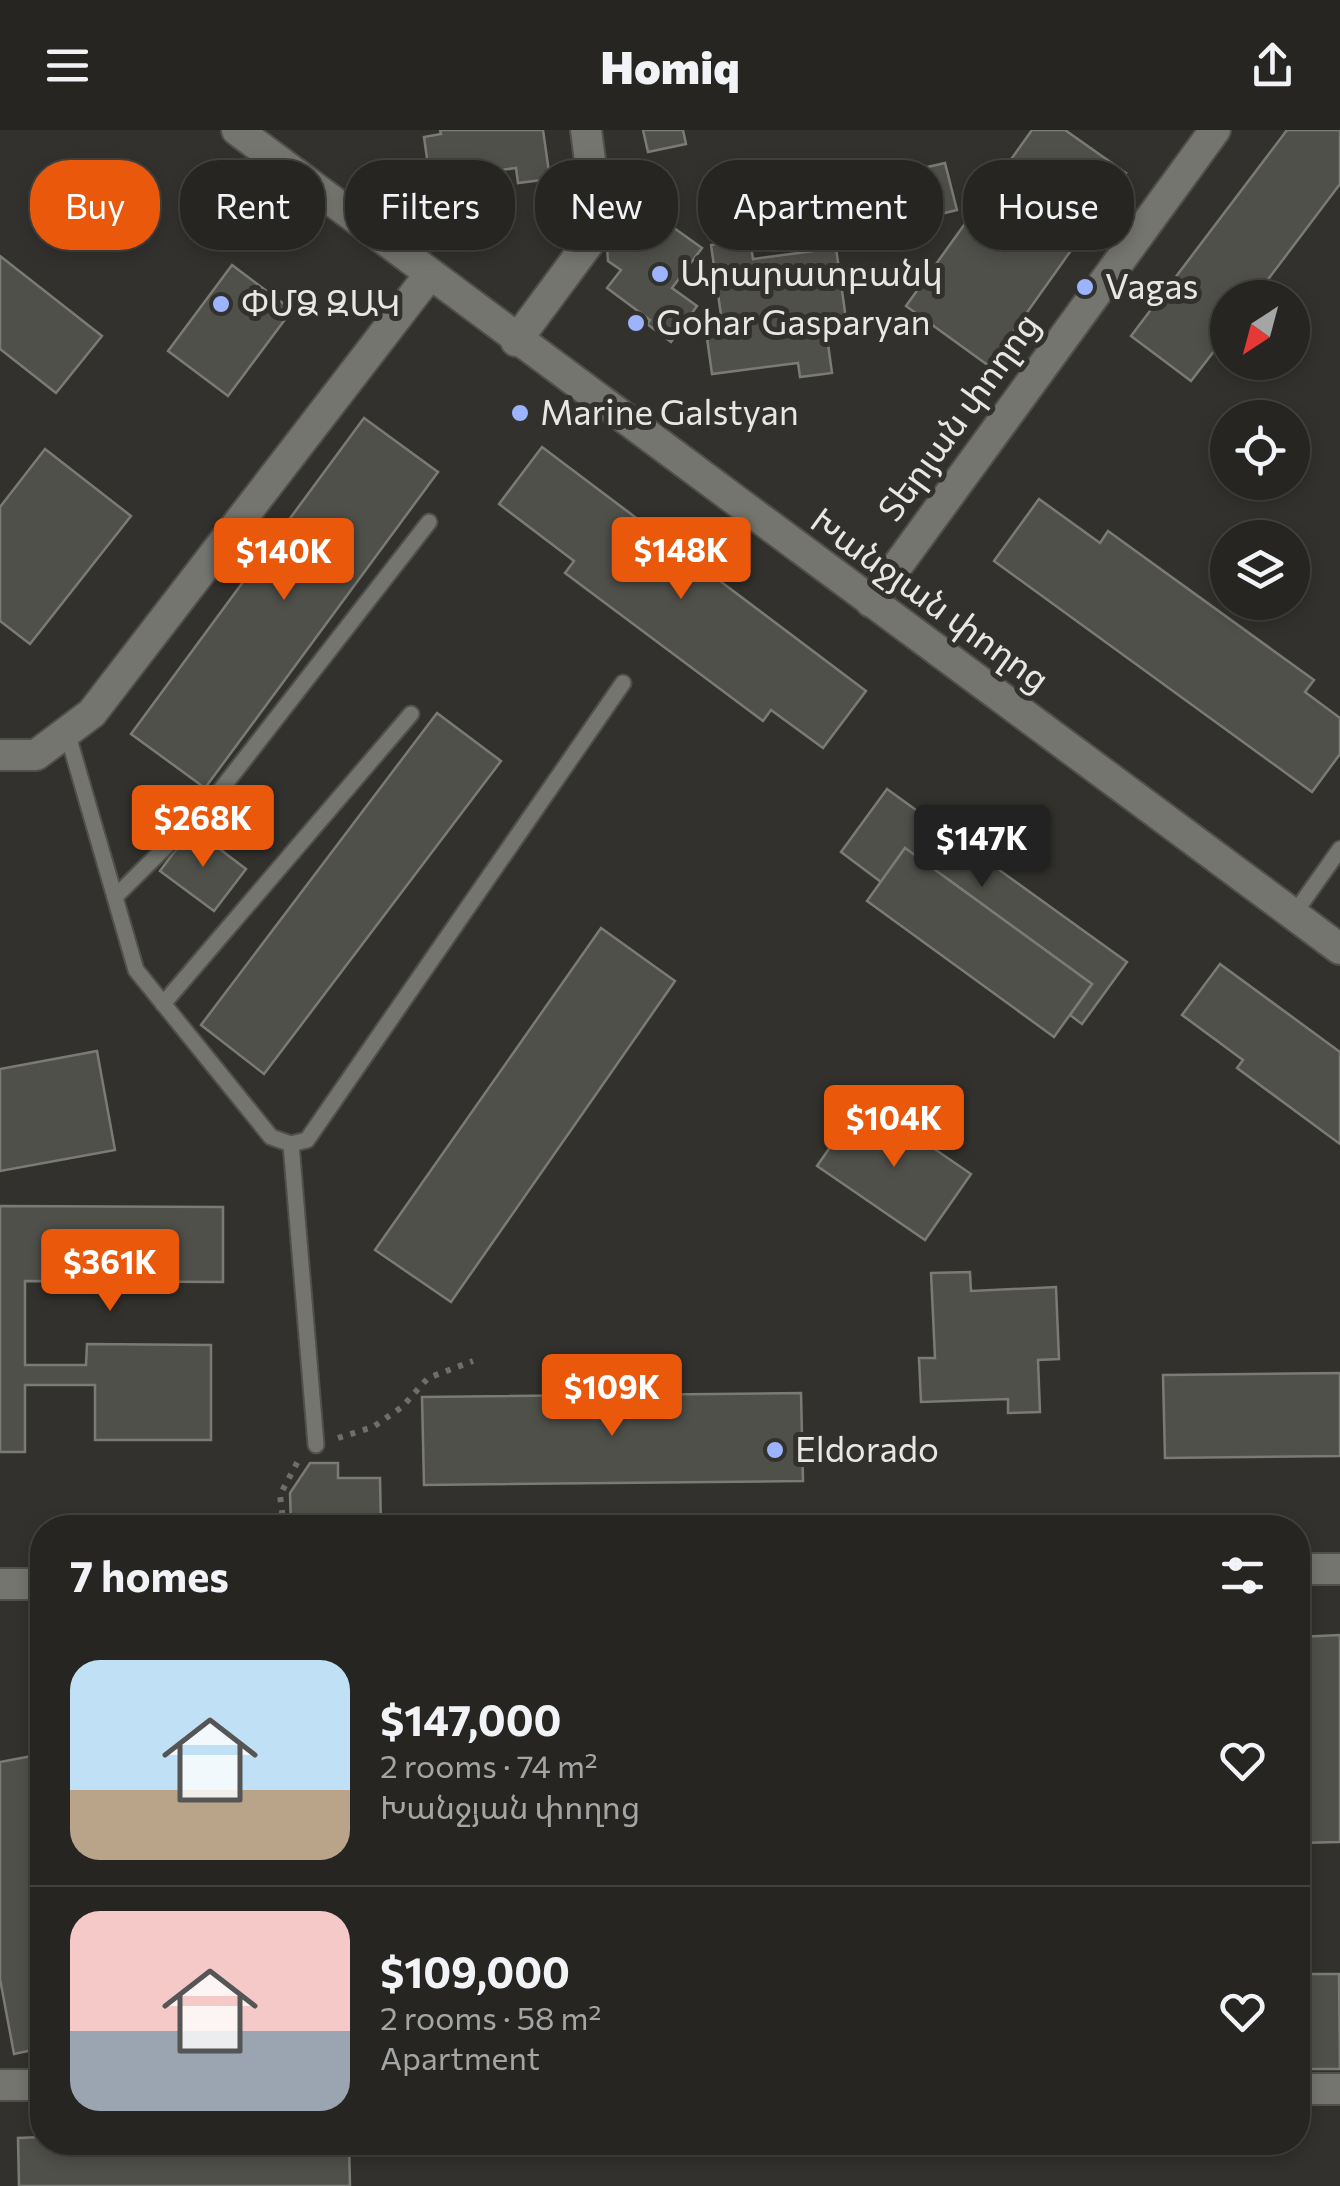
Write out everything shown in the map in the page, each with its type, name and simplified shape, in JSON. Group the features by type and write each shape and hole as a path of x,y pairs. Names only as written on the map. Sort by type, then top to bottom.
{"street":[{"name":"Խանջյան փողոց","path":"236,130 1340,949"},
{"path":"516,340 599,228 586,130"},
{"name":"Տերյան փողոց","path":"870,602 1215,130"},
{"path":"0,756 36,755 92,713 430,274"},
{"path":"1310,1569 1340,1568"},
{"path":"0,1584 30,1584"},
{"path":"0,2085 30,2085"},
{"path":"1310,2088 1340,2088"}],"lane":[{"path":"115,897 212,801 430,522"},
{"path":"67,732 136,970 271,1138 290,1144 307,1140 623,683"},
{"path":"163,1004 411,714"},
{"path":"1294,914 1340,849"},
{"path":"290,1144 316,1444"}],"path":[{"path":"282,1515 280,1496 291,1466 316,1444 373,1427 402,1407 428,1378 473,1361"}],"building":[{"path":"440,130 543,130 547,160 535,160 535,181 518,183 515,160 427,160 424,137 441,134"},
{"path":"643,130 683,130 686,144 648,152"},
{"path":"1032,130 1065,130 1108,160 1011,160"},
{"path":"1287,130 1340,130 1340,184 1268,280 1210,280 1210,356 1191,381 1131,336"},
{"path":"943,163 957,210 943,213"},
{"path":"963,226 963,250 1071,250 989,366 906,306"},
{"path":"678,231 698,245 700,250 672,288 697,306 671,342 647,324 650,320 607,288 621,270 608,261 607,250 678,250"},
{"path":"712,250 752,250 753,259 836,250 846,319 825,322 832,373 800,377 798,363 712,374 706,331 723,329"},
{"path":"0,256 102,336 56,393 0,349"},
{"path":"232,265 292,310 228,396 168,351"},
{"path":"364,418 438,472 205,788 131,734"},
{"path":"542,447 866,691 823,748 771,710 763,721 565,573 574,561 499,504"},
{"path":"45,449 131,516 30,644 0,621 0,507"},
{"path":"1039,499 1100,543 1108,531 1210,605 1210,620 1231,620 1314,680 1305,692 1340,718 1340,754 1312,792 994,561"},
{"path":"437,713 501,761 264,1074 201,1025"},
{"path":"887,789 1127,962 1082,1024 1070,1015 1092,984 905,848 881,882 841,852"},
{"path":"192,828 246,869 214,911 160,871"},
{"path":"905,848 1092,984 1054,1037 867,901"},
{"path":"601,928 675,981 451,1302 375,1250"},
{"path":"1220,964 1340,1052 1340,1144 1237,1068 1243,1060 1182,1015"},
{"path":"97,1051 115,1150 0,1171 0,1069"},
{"path":"863,1100 971,1174 925,1240 817,1166"},
{"path":"0,1206 223,1207 223,1282 25,1281 25,1365 86,1365 87,1344 211,1345 211,1440 95,1440 95,1385 25,1385 25,1452 0,1452"},
{"path":"970,1272 971,1291 1056,1287 1059,1359 1038,1360 1040,1412 1008,1413 1008,1399 921,1402 919,1358 935,1358 931,1273"},
{"path":"1340,1373 1340,1456 1165,1458 1163,1375"},
{"path":"801,1393 803,1481 424,1485 422,1397"},
{"path":"310,1463 338,1463 338,1478 380,1478 381,1515 291,1515 290,1493"},
{"path":"1340,1635 1340,1842 1310,1843 1310,1636"},
{"path":"30,1756 30,2051 14,2054 0,1979 0,1762"},
{"path":"1310,1974 1339,1974 1340,2069 1310,2069"},
{"path":"18,2138 30,2138 30,2155 349,2155 350,2186 19,2186"}],"place":[{"name":"Արարատբանկ","path":"660,274"},
{"name":"Vagas","path":"1085,287"},
{"name":"ՓՄՁ ԶԱԿ","path":"221,304"},
{"name":"Gohar Gasparyan","path":"636,323"},
{"name":"Marine Galstyan","path":"520,413"},
{"name":"Eldorado","path":"775,1450"}]}
